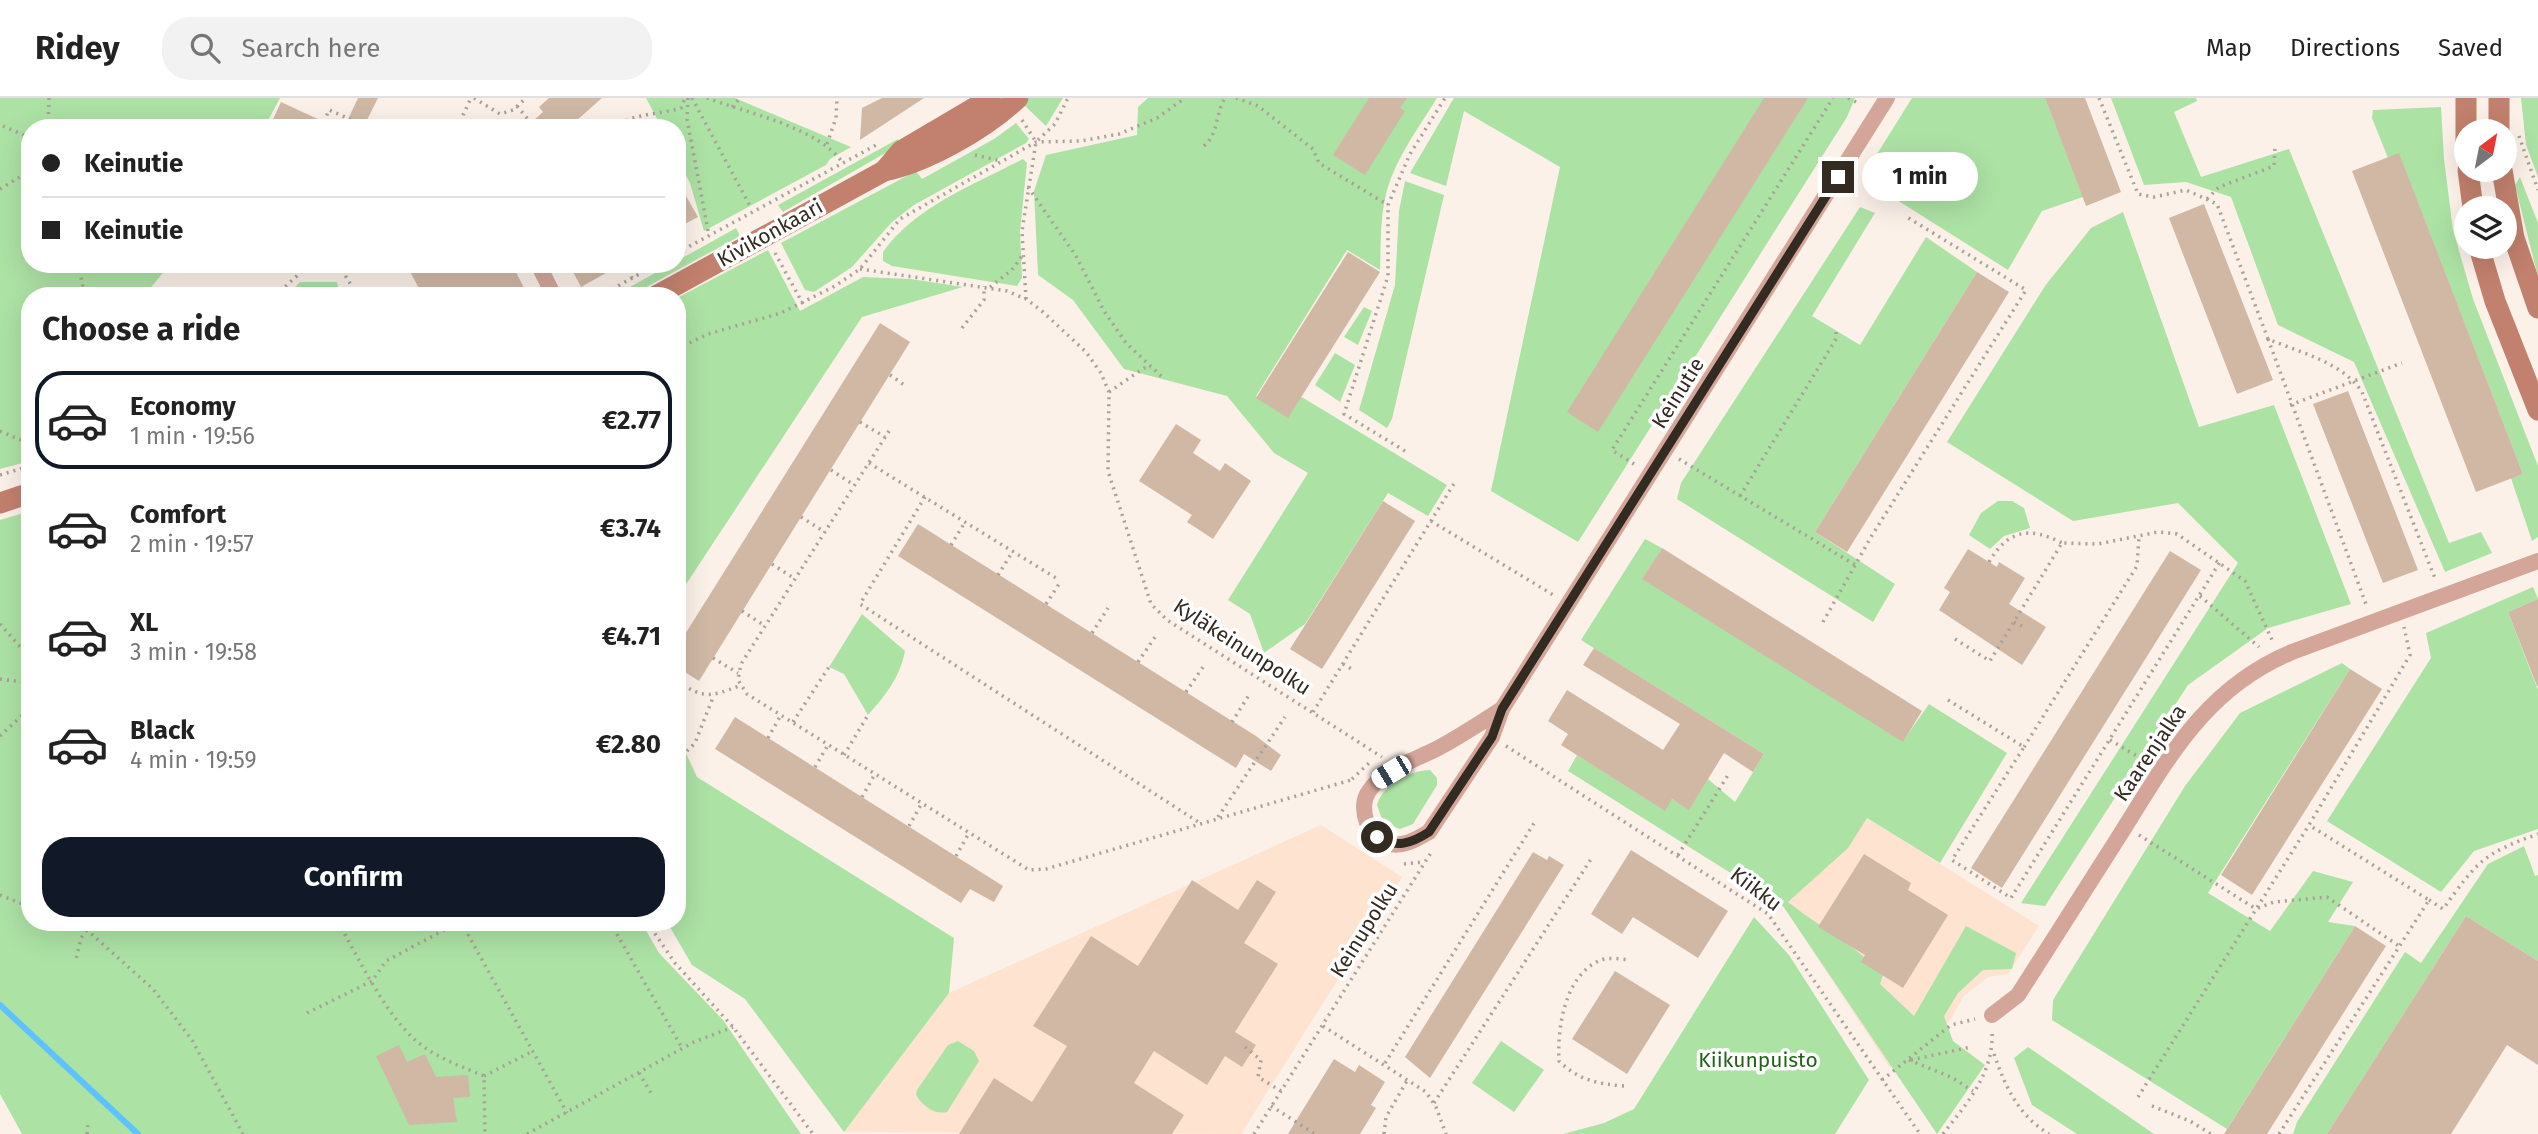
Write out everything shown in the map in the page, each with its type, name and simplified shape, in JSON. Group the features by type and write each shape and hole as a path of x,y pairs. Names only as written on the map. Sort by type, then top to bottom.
{"street":[{"name":"Kivikonkaari","path":"884,171 901,151 990,98"},
{"name":"Keinutie","path":"1502,709 1443,746 1391,772 1367,792 1363,807 1367,822 1377,837 1388,844 1401,844 1413,842 1429,832 1492,737 1502,709 1888,98"},
{"path":"2466,98 2466,119"},
{"path":"2499,98 2505,119"},
{"name":"Kivikonkaari","path":"672,287 884,171 917,161 1018,106"},
{"path":"2504,182 2514,238 2538,308"},
{"path":"2483,259 2538,410"},
{"path":"0,503 21,496"},
{"name":"Kaarenjalka","path":"1992,1015 2018,995 2161,771 2206,709 2230,687 2276,658 2538,561"}],"path":[{"path":"48,119 49,98"},
{"path":"462,119 472,98 500,114 526,98"},
{"path":"625,119 681,108 688,98"},
{"path":"688,98 750,206"},
{"path":"688,98 687,119 709,236"},
{"path":"707,98 827,144 842,162"},
{"path":"732,107 740,98"},
{"path":"827,144 835,118 837,98"},
{"path":"686,345 708,334 803,304 860,268 900,219 1036,142 1055,124 1068,98"},
{"path":"1036,142 1081,141 1119,134 1157,118 1185,98"},
{"path":"1204,146 1216,130 1216,117 1225,98"},
{"path":"1236,98 1258,106 1313,149 1318,163 1388,205"},
{"path":"1405,452 1344,414 1388,276 1388,205 1410,154 1445,98"},
{"path":"1634,464 1612,450 1833,98"},
{"path":"1848,98 1860,104"},
{"path":"2099,98 2138,194 2154,197 2186,190 2217,204 2355,581 2374,622"},
{"path":"517,106 528,119"},
{"path":"1018,106 1036,142 1022,231 1026,299"},
{"path":"325,119 329,110 350,119"},
{"path":"3,126 21,134"},
{"path":"686,248 890,138"},
{"path":"2207,199 2219,187 2274,166 2275,146"},
{"path":"2517,149 2538,190"},
{"path":"967,154 1002,162"},
{"path":"0,189 21,176"},
{"path":"1028,187 1076,256 1104,311 1126,342 1162,377"},
{"path":"1823,622 1871,537 2026,290 1907,217"},
{"path":"772,247 803,304"},
{"path":"990,287 1012,270 1024,255"},
{"name":"Kyläkeinunpolku","path":"860,268 990,287 1026,299 1086,352 1101,373 1109,392 1108,471 1151,604 1167,620 1381,755 1391,772"},
{"path":"285,287 300,273"},
{"path":"630,273 632,278"},
{"path":"616,287 641,273"},
{"path":"962,328 984,300 984,286"},
{"path":"1740,496 1836,338 1836,331"},
{"path":"2268,340 2341,370 2362,392 2442,596"},
{"path":"2291,405 2402,363"},
{"path":"1109,392 1144,368 1153,368"},
{"path":"890,375 907,387"},
{"path":"860,422 885,437"},
{"path":"0,431 21,440"},
{"path":"889,431 737,673 739,686 1029,870 1046,869 1351,780 1367,792"},
{"path":"1666,451 1857,566"},
{"path":"869,463 1058,579 1046,604"},
{"path":"0,475 21,469"},
{"path":"831,470 855,485"},
{"path":"1313,712 1455,482"},
{"path":"925,497 860,604 1200,823"},
{"path":"801,517 825,532"},
{"path":"1431,520 1569,604"},
{"path":"951,545 965,522"},
{"path":"1989,562 1998,547 2016,534 2046,535 2062,543 2098,544 2158,532 2177,534 2245,581 2276,658"},
{"path":"2138,536 2137,566 1952,860 2011,898 2220,562"},
{"path":"1955,639 1990,661 2062,543"},
{"path":"998,575 1013,551"},
{"path":"772,564 795,579"},
{"path":"2200,596 2276,658"},
{"path":"1092,633 1108,608"},
{"path":"742,611 765,626"},
{"path":"2138,1097 2309,825 2410,655 2401,611"},
{"path":"2014,622 2026,628"},
{"path":"0,624 21,648"},
{"path":"1138,663 1155,637"},
{"path":"713,658 737,673"},
{"path":"1343,664 1356,671"},
{"path":"793,722 829,667"},
{"path":"1186,692 1203,667"},
{"path":"0,679 21,682"},
{"path":"686,687 697,694 714,695 739,686"},
{"path":"686,752 695,743 714,695"},
{"path":"1232,722 1249,695"},
{"path":"1948,700 2024,747"},
{"path":"768,738 781,715"},
{"path":"844,755 868,715"},
{"path":"0,736 21,716"},
{"path":"1218,817 1285,717"},
{"path":"2110,740 2161,771"},
{"name":"Kiikku","path":"1501,743 1768,914 1920,1134"},
{"path":"815,767 828,744"},
{"path":"1678,855 1730,772"},
{"path":"862,797 875,774"},
{"path":"909,826 922,803"},
{"path":"1385,1063 1536,820"},
{"path":"2309,825 2443,909 2480,860 2496,849 2538,834"},
{"path":"2126,826 2256,909"},
{"path":"956,856 970,833"},
{"name":"Keinupolku","path":"1254,1134 1433,850"},
{"path":"1434,1103 1593,856"},
{"path":"0,895 21,903"},
{"path":"2256,909 2274,902 2327,897 2399,946"},
{"path":"2279,1134 2429,900"},
{"path":"76,959 81,938 87,931"},
{"path":"89,931 153,989 192,1040 243,1134"},
{"path":"343,931 372,981 408,1034 446,1060 484,1076 533,1051"},
{"path":"307,1013 372,981 386,961 443,931"},
{"path":"465,931 567,1113"},
{"path":"615,931 683,1049"},
{"path":"653,931 675,963 733,1027 813,1134"},
{"path":"1624,1086 1597,1083 1572,1074 1559,1060 1557,1036 1565,1006 1580,976 1602,959 1629,960"},
{"path":"1882,1080 1951,1025 1992,1015 1993,1052 1989,1068 1943,1134"},
{"path":"1323,1025 1408,1079 1434,1103 1446,1134"},
{"path":"527,1134 683,1049 716,1032 733,1027"},
{"path":"1245,1047 1261,1060 1257,1075 1281,1091"},
{"path":"1909,1060 1971,1047"},
{"path":"1993,1052 2016,1104 2033,1124 2049,1134"},
{"path":"1909,1060 1951,1077 1973,1092"},
{"path":"639,1073 651,1093"},
{"path":"484,1076 485,1134"},
{"path":"1384,1134 1386,1116 1408,1079"},
{"path":"1271,1106 1315,1134"},
{"path":"2152,1107 2190,1121 2211,1134"},
{"path":"87,1134 88,1123"}],"shaded area":[{"path":"1776,761 2039,926 2008,974 1988,977 1964,996 1949,1022 1890,1068 1783,906 1731,875"},
{"path":"1321,825 1402,877 1241,1134 844,1132 949,993"}],"green space":[{"path":"0,98 280,98 269,119 21,119 21,273 163,273 151,287 21,287 21,463 0,469"},
{"path":"646,98 735,98 851,147 830,159 826,165 704,231 686,175 686,119 657,119"},
{"path":"1029,98 1063,98 1046,126 1023,104"},
{"path":"1148,98 1437,98 1406,147 1388,186 1382,217 1380,270 1347,250 1256,396 1287,416 1300,396 1447,485 1428,516 1388,493 1305,624 1264,653 1250,614 1228,600 1308,473 1274,453 1227,396 1124,369 1073,300 1038,275 1034,191 1046,155 1137,135 1138,107"},
{"path":"1454,98 1855,98 1847,117 1578,542 1491,491 1560,167 1464,111 1446,186 1410,173"},
{"path":"1912,98 2045,98 2083,197 2042,211 2008,270 1862,178"},
{"path":"2111,98 2196,98 2197,101 2174,112 2201,177 2289,149 2449,543 2481,532 2492,553 2445,572 2354,362 2278,325 2231,197 2186,182 2144,185"},
{"path":"2521,98 2538,98 2538,177 2526,145"},
{"path":"2441,107 2444,159 2454,233 2454,259 2461,259 2473,299 2538,466 2538,537 2532,541 2511,478 2523,474 2399,154 2388,158 2372,118 2373,110"},
{"path":"1016,123 1029,139 1026,143 914,205 892,222 852,267 814,292 805,290 781,243 916,171 922,179 994,139"},
{"path":"898,139 901,144 783,212 778,205"},
{"path":"1023,159 1027,163 1020,231 1022,278 1017,286 892,266 883,261 883,252 896,236 929,209"},
{"path":"2520,177 2538,223 2538,277 2515,185"},
{"path":"1405,181 1444,195 1392,419 1387,428 1359,410 1395,285 1399,211"},
{"path":"1860,207 1875,213 1812,316 1860,345 1926,237 1977,272 1815,532 1895,584 1873,622 1677,499 1681,483"},
{"path":"2123,212 2199,427 2274,405 2351,604 2268,628 2188,685 2045,906 2021,903 2238,563 2178,503 2073,521 1947,442 2045,286 2091,228"},
{"path":"736,228 740,236 686,265 686,256"},
{"path":"768,250 800,311 863,277 911,279 963,287 862,317 686,584 686,293"},
{"path":"655,273 672,273 646,287 630,287"},
{"path":"300,282 337,282 338,287 295,287"},
{"path":"1364,307 1372,311 1358,345 1344,337"},
{"path":"1335,353 1355,365 1340,402 1315,385"},
{"path":"1998,501 2012,501 2024,508 2030,528 2004,536 1990,549 1969,535 1981,513"},
{"path":"21,514 21,931 646,931 659,953 723,1020 801,1134 22,1134 0,1094 0,520"},
{"path":"1645,539 1662,548 1643,578 1903,741 1929,704 2007,753 1940,863 1867,818 1848,848 1788,902 1872,964 1883,975 1880,984 1914,1016 1966,926 2016,953 2012,969 1983,970 1958,993 1944,1016 1953,1041 1985,1065 1937,1134 1783,906 1568,771 1577,755 1664,810 1672,799 1689,809 1708,779 1735,802 1764,754 1581,640"},
{"path":"2533,587 2538,599 2508,612 2538,690 2538,829 2474,851 2441,892 2327,821 2431,658 2426,633"},
{"path":"862,614 905,651 900,669 891,685 868,715 844,674 829,667"},
{"path":"2342,663 2350,669 2208,893 2270,931 2313,871 2353,882 2328,922 2355,926 2227,1129 2052,1020 2053,1000 2185,786 2240,713"},
{"path":"686,753 697,777 954,938 949,993 844,1132 745,999 692,965 672,931 686,931"},
{"path":"1430,770 1437,778 1437,785 1413,824 1400,829 1383,822 1377,805 1384,792 1406,776"},
{"path":"2524,846 2535,876 2538,875 2538,961 2466,916 2327,1134 2293,1134 2297,1122 2405,952 2421,963 2488,864"},
{"name":"Kiikunpuisto","path":"1754,917 1789,955 1869,1080 1835,1134 1563,1134 1604,1123 1634,1109"},
{"path":"958,1041 974,1051 979,1061 947,1112 933,1111 919,1099 917,1090 948,1045"},
{"path":"1501,1041 1544,1070 1514,1112 1472,1083"},
{"path":"2028,1047 2154,1134 2077,1134 2032,1105 2014,1058"}],"building":[{"path":"358,98 378,98 368,119 348,119"},
{"path":"549,98 602,98 578,119 535,119 543,112 539,107"},
{"path":"882,98 924,98 860,140 862,108"},
{"path":"1369,98 1407,98 1400,108 1405,111 1365,175 1333,155"},
{"path":"1764,98 1808,98 1598,432 1567,412"},
{"path":"2045,98 2085,98 2121,192 2086,206"},
{"path":"281,102 318,119 273,119"},
{"path":"2399,153 2523,474 2476,492 2352,171"},
{"path":"686,196 698,217 686,223"},
{"path":"2204,204 2273,380 2237,394 2169,218"},
{"path":"1348,252 1380,272 1288,418 1256,398"},
{"path":"1977,272 2009,292 1847,552 1815,532"},
{"path":"411,273 516,273 524,287 418,287"},
{"path":"574,273 606,273 581,287"},
{"path":"880,323 910,342 699,681 686,673 686,633"},
{"path":"2348,391 2418,570 2383,583 2313,404"},
{"path":"1176,424 1201,440 1193,453 1220,471 1225,463 1251,481 1213,539 1187,522 1192,515 1139,481"},
{"path":"1383,501 1415,521 1322,669 1290,649"},
{"path":"918,524 1256,736 1281,755 1271,771 1244,754 1236,768 898,556"},
{"path":"1662,548 1922,711 1903,742 1642,579"},
{"path":"1968,549 1997,567 1999,562 2025,578 2009,604 2046,627 2022,665 1939,610 1950,592 1944,588"},
{"path":"2170,551 2201,570 2002,888 1971,868"},
{"path":"2538,599 2538,686 2537,686 2508,612"},
{"path":"1594,648 1764,754 1753,772 1724,753 1689,810 1672,799 1665,811 1561,745 1568,734 1548,721 1567,690 1663,750 1680,724 1583,665"},
{"path":"2350,669 2382,689 2252,895 2221,875"},
{"path":"735,717 1003,886 994,902 970,889 961,903 715,749"},
{"path":"1631,850 1728,911 1698,958 1633,917 1622,934 1591,914"},
{"path":"1533,852 1547,860 1549,856 1564,865 1430,1078 1405,1057"},
{"path":"1864,854 1911,883 1908,890 1948,915 1903,988 1861,962 1865,955 1818,927"},
{"path":"1192,880 1238,910 1257,880 1276,892 1244,943 1278,964 1235,1032 1256,1045 1242,1067 1225,1056 1207,1085 1154,1051 1134,1083 1184,1115 1172,1134 959,1134 994,1078 1032,1102 1067,1046 1033,1026 1091,936 1138,966"},
{"path":"2466,916 2538,961 2538,1065 2507,1045 2451,1134 2327,1134"},
{"path":"2355,926 2386,946 2267,1134 2224,1134"},
{"path":"1615,971 1670,1005 1627,1074 1572,1039"},
{"path":"399,1045 407,1062 425,1054 436,1077 468,1075 470,1097 453,1098 457,1122 409,1125 376,1056"},
{"path":"1334,1059 1355,1072 1359,1065 1385,1082 1371,1105 1376,1108 1360,1134 1288,1134"}],"waterway":[{"path":"0,1005 138,1134"}],"route":[{"path":"1377,837 1388,844 1401,844 1413,842 1429,832 1492,737 1502,709 1838,177"}]}
